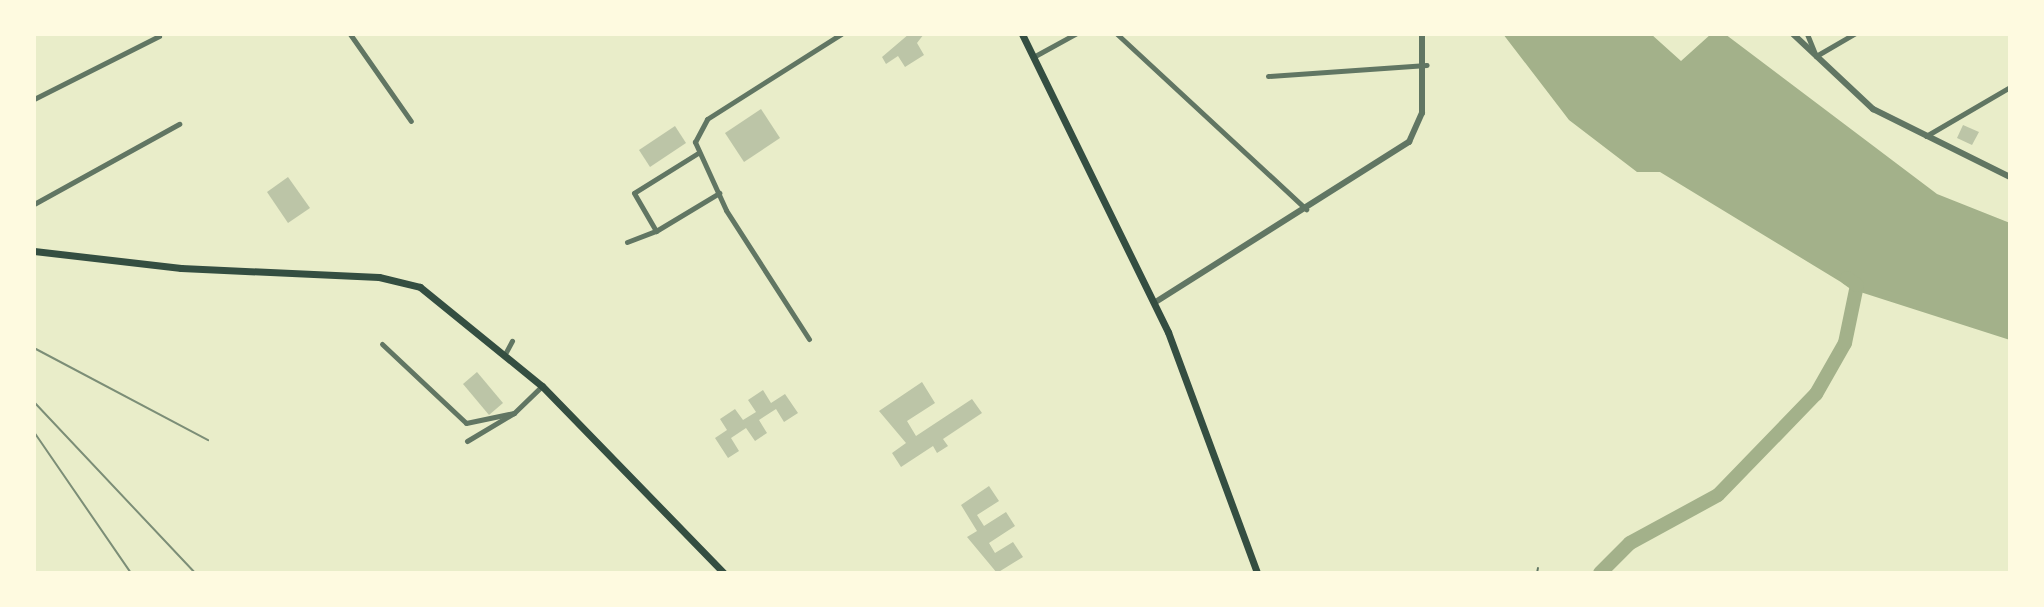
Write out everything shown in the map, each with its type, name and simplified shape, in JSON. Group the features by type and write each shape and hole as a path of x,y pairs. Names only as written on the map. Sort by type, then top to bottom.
{"main road":[{"path":"1022,34 1154,303 1257,573"},
{"path":"34,251 78,260 397,280 432,293 542,386 724,573"}],"street":[{"path":"350,34 411,121"},
{"path":"809,339 719,193 698,153 697,133 707,119 841,34"},
{"path":"1035,56 1075,34"},
{"path":"1117,34 1306,209"},
{"path":"1154,303 1409,142 1422,113 1427,65 1422,34"},
{"path":"1793,34 1873,109 2010,177"},
{"path":"1807,34 1816,56"},
{"path":"1816,56 1854,34"},
{"path":"34,99 159,36"},
{"path":"1268,76 1427,65"},
{"path":"1925,137 2010,87"},
{"path":"34,204 179,124"},
{"path":"656,231 634,193 698,153"},
{"path":"627,242 656,231 719,193"},
{"path":"505,354 512,341"},
{"path":"382,344 466,423 514,413"},
{"path":"467,441 514,413 542,386"}],"lane":[{"path":"1537,573 1538,568"}],"shaded area":[{"path":"1503,34 1651,34 1681,61 1711,34 1725,34 1937,194 2010,223 2010,340 1854,290 1660,172 1637,172 1569,120"}],"building":[{"path":"909,34 924,34 917,43 924,55 905,67 898,56 886,64 882,57"},
{"path":"761,109 780,138 744,162 725,133"},
{"path":"1963,125 1979,132 1972,145 1957,138"},
{"path":"675,126 686,143 650,167 639,150"},
{"path":"288,177 310,208 288,223 267,192"},
{"path":"477,372 503,403 489,415 463,384"},
{"path":"922,382 935,403 907,421 916,436 972,399 982,413 943,439 948,446 937,453 933,446 901,467 892,453 906,443 879,411"},
{"path":"763,390 771,403 785,394 798,413 784,422 776,409 759,420 767,433 755,441 746,428 731,438 739,451 728,458 715,438 727,430 720,419 735,409 743,420 756,412 748,400"},
{"path":"989,486 999,501 977,515 984,526 1006,512 1015,526 989,543 995,553 1013,542 1023,557 997,573 967,537 977,531 961,505"}],"waterway":[{"path":"1600,573 1630,543 1718,495 1816,394 1845,343 1857,285 1847,278"}],"railway":[{"path":"34,348 208,440"},
{"path":"34,402 195,573"},
{"path":"34,432 131,573"}]}
